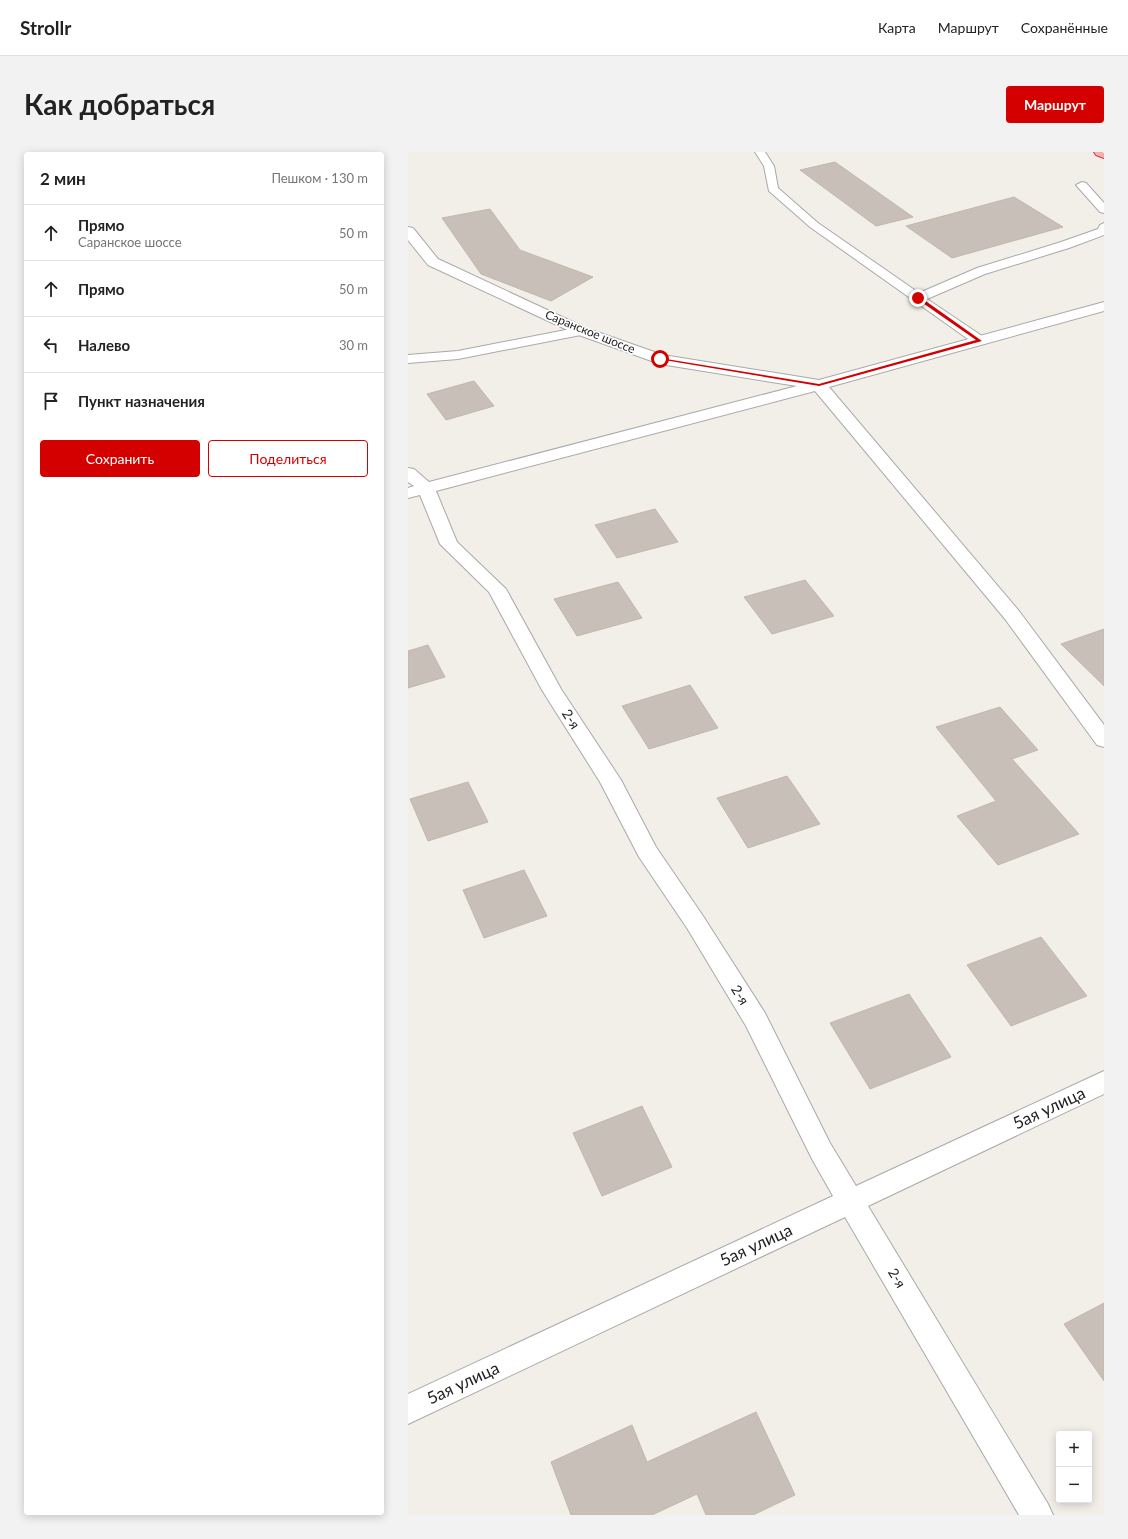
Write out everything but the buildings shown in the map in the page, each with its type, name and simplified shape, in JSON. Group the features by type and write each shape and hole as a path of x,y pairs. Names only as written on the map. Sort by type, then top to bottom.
{"highway":[{"path":"1100,152 1104,154"}],"street":[{"name":"Саранское шоссе","path":"408,231 433,262 581,331 660,359 819,385"},
{"path":"408,473 417,491 819,385 1104,306"},
{"path":"819,385 1012,615 1104,740"},
{"name":"2-я","path":"417,491 448,544 497,589 552,690 610,780 646,851 695,922 756,1020 821,1151 1037,1515"},
{"name":"5ая улица","path":"408,1409 1104,1082"}],"lane":[{"path":"760,152 769,166 773,189 814,225 980,341"},
{"path":"1082,185 1104,210"},
{"path":"918,298 980,271 1065,245 1103,231 1104,227"},
{"path":"408,359 458,355 581,331"}],"route":[{"path":"660,359 819,385 980,341 918,298"}]}
